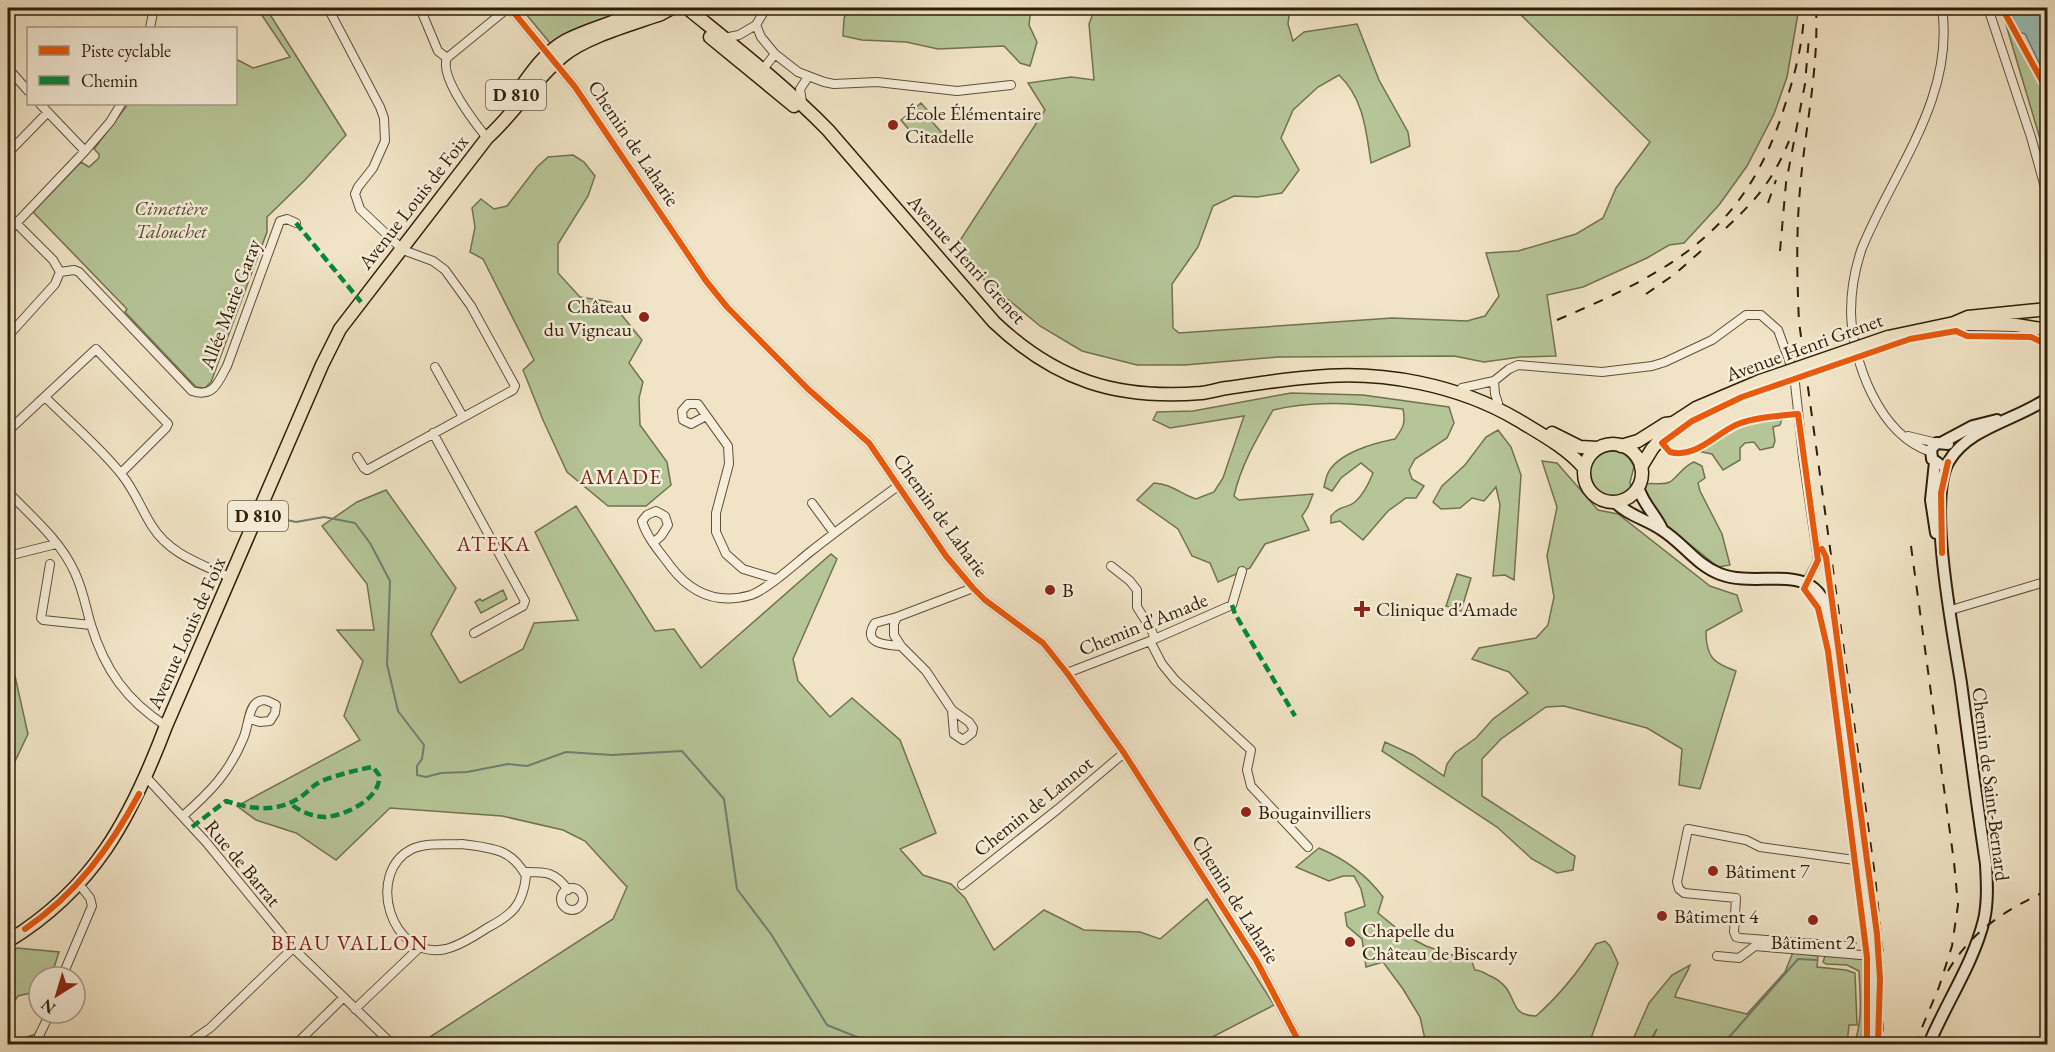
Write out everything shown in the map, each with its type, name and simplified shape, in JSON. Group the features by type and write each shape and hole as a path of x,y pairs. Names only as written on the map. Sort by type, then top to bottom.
{"main road":[{"name":"Avenue Louis de Foix","path":"8,941 57,906 79,884 110,844 147,778 166,726 330,347 340,329 487,138 493,125 566,41 631,15 642,8"},
{"name":"Avenue Louis de Foix","path":"551,59 590,40 672,8"},
{"name":"Avenue Henri Grenet","path":"672,8 803,104 994,322 1014,341 1053,368 1102,387 1157,394 1202,393 1314,376 1355,375 1406,380 1445,390 1504,412 1552,441 1584,468"},
{"name":"Avenue Henri Grenet","path":"687,8 724,38 843,148"},
{"name":"Avenue Henri Grenet","path":"1954,323 1968,317 2048,309"},
{"name":"Avenue Henri Grenet","path":"1621,446 1638,441 1696,408 1760,381 1915,329 1954,323 2016,325 2048,330"},
{"name":"Avenue Henri Grenet","path":"1183,393 1198,388 1307,369 1380,369 1427,378 1462,388 1498,403 1568,443 1580,447 1599,448"},
{"path":"1936,450 1941,464 1972,439 2048,398"},
{"path":"1936,450 1973,426 2015,416"},
{"name":"Avenue Henri Grenet","path":"1641,467 1652,449 1671,429 1673,423"},
{"path":"1613,444 1621,446 1630,450 1637,458 1641,467 1641,477 1638,487 1629,497 1616,502 1607,501 1592,493 1587,485 1584,468 1587,460 1599,448 1613,444"},
{"path":"1936,450 1951,447 1950,459"},
{"name":"Chemin de Saint-Bernard","path":"1936,450 1931,500 1933,522 1942,553"},
{"name":"Chemin de Saint-Bernard","path":"1929,1044 1973,951 1983,921 1987,890 1986,864 1942,553 1941,493 1950,459"},
{"path":"1638,487 1642,501 1658,520 1662,529"},
{"path":"1616,502 1621,508 1662,529 1702,564 1722,574 1748,580 1791,578 1806,583 1818,592 1828,611 1873,956 1873,1044"}],"street":[{"path":"150,27 154,8"},
{"path":"328,8 380,107 385,127 385,141 373,168 358,187 355,194 356,202 360,209 402,250 433,261 445,270 488,333 515,386 513,390 367,470 357,457"},
{"path":"420,8 438,51 447,58"},
{"path":"487,138 461,105 445,66 447,58 509,8"},
{"name":"Chemin de Laharie","path":"509,8 575,87 706,281 727,307 808,389 863,436 946,556 973,588 985,600 1043,644 1067,673 1124,753 1256,960 1300,1044"},
{"path":"724,38 739,35 756,25 765,8"},
{"path":"1936,450 1913,443 1901,434 1886,419 1873,397 1860,362 1852,324 1852,300 1856,270 1864,242 1932,101 1944,46 1942,8"},
{"path":"1988,8 2048,198"},
{"path":"756,25 761,37 775,54 798,72 834,84 877,82 957,91 1011,85"},
{"path":"760,72 775,54"},
{"path":"8,68 27,90"},
{"path":"803,104 799,93 808,77"},
{"path":"41,105 85,151"},
{"path":"8,232 85,151 110,122 120,105"},
{"path":"9,150 48,112"},
{"name":"Allée Marie Garay","path":"60,272 74,270 79,272 192,390 201,394 212,391 227,366 280,221 287,219 296,223"},
{"path":"8,336 55,284 60,272 53,260 16,223"},
{"path":"1462,388 1494,381 1518,364 1602,372 1658,365 1713,340 1737,321 1754,314 1770,320 1778,330 1792,364 1795,383 1818,560 1806,583"},
{"path":"8,431 94,350 100,351 168,424 121,473"},
{"path":"435,367 463,417"},
{"path":"1494,381 1498,403"},
{"path":"45,397 121,473 136,494 154,529 173,548 186,558 231,578"},
{"path":"706,416 728,446 729,464 716,513 716,532 726,554 743,569 776,579"},
{"path":"433,433 525,601 523,606 474,633"},
{"path":"653,543 680,579 699,593 725,599 752,594 776,579 898,486"},
{"path":"8,492 57,544 75,573 104,662 111,674 141,707 166,726"},
{"path":"813,503 834,533"},
{"path":"8,556 57,544"},
{"path":"50,564 41,618 91,625"},
{"path":"1111,566 1130,581 1137,590 1137,607 1151,629 1152,640 1162,664 1175,680 1251,750 1247,770 1251,786 1308,847"},
{"name":"Chemin d'Amade","path":"1067,673 1152,640 1232,605 1242,571"},
{"path":"1950,610 2048,581"},
{"path":"901,646 880,644 873,639 871,629 875,623 973,588"},
{"path":"897,617 894,624 894,635 901,646 926,671 952,711"},
{"path":"183,816 220,782 235,757 250,719"},
{"name":"Chemin de Lannot","path":"962,885 1124,753"},
{"name":"Rue de Barrat","path":"147,778 183,816 293,948 392,1044"},
{"path":"1852,945 1736,937 1734,932 1736,898 1684,893 1679,889 1677,882 1688,829 1746,840 1761,848 1862,861"},
{"path":"462,844 502,851 513,858 526,876 521,900 514,910 496,924 447,949 419,948 405,938 396,927 387,898 390,874 403,855 413,848 425,845 462,844"},
{"path":"524,872 544,872 560,878 568,890"},
{"path":"67,965 92,906 90,898 79,884"},
{"path":"1717,956 1739,958 1755,946 1873,956"},
{"path":"187,1044 210,1028 293,948"},
{"path":"355,1009 419,948"},
{"path":"296,1044 343,998"},
{"path":"39,1036 44,1025"}],"green space":[{"name":"Cimetière Talouchet","path":"257,8 266,8 346,135 267,217 267,232 211,382 205,388 196,387 125,312 127,309 33,212 81,162 89,167 99,158 99,154 94,149 127,105 237,105 237,60 253,68 290,57"},
{"path":"521,8 631,8 625,13 550,43"},
{"path":"850,8 1031,8 1029,25 1037,42 1030,66 1020,63 1004,46 938,49 906,42 862,40 843,36 844,18"},
{"path":"1095,8 1290,8 1288,24 1293,41 1304,32 1357,24 1379,80 1408,132 1410,146 1371,163 1362,116 1354,94 1339,75 1318,87 1293,110 1281,138 1299,170 1282,193 1257,197 1234,196 1213,206 1198,247 1172,284 1173,328 1179,333 1392,318 1467,321 1485,316 1499,296 1486,253 1518,251 1576,234 1603,218 1616,188 1650,142 1520,14 1522,8 1799,8 1787,77 1774,114 1747,166 1719,205 1684,243 1669,245 1647,258 1583,287 1547,295 1556,356 1520,357 1484,362 1454,356 1278,357 1185,365 1137,365 1082,351 1040,326 975,272 957,245 1045,110 1028,83 1071,77 1094,80 1089,24"},
{"path":"2004,18 2037,74 2047,98 2047,162"},
{"path":"921,103 931,114 928,117 942,133 930,144 915,128 910,131 901,120"},
{"path":"573,155 584,162 595,176 588,196 558,244 558,273 580,297 611,302 642,340 629,363 643,382 639,398 640,425 667,462 671,485 646,506 608,506 567,472 523,370 534,360 483,259 470,252 475,227 472,208 481,199 494,209 507,206 537,167 548,157"},
{"path":"1291,393 1363,395 1449,407 1454,423 1447,438 1415,459 1409,470 1412,479 1424,486 1416,498 1406,498 1388,511 1363,540 1340,521 1331,523 1331,516 1358,499 1366,489 1373,473 1361,463 1341,478 1332,491 1324,487 1327,476 1333,466 1348,455 1367,446 1395,439 1403,425 1403,409 1354,404 1305,404 1273,410 1245,463 1234,496 1239,500 1313,494 1302,516 1309,530 1265,544 1250,568 1218,582 1210,563 1192,556 1178,529 1137,500 1154,483 1171,487 1196,499 1214,492 1223,478 1244,416 1170,428 1153,420 1157,412 1193,411"},
{"path":"1757,416 1782,419 1780,425 1773,427 1775,441 1773,447 1760,450 1754,442 1745,443 1740,448 1740,460 1723,470 1712,454 1697,451 1724,429"},
{"path":"1498,430 1511,447 1521,475 1514,580 1505,575 1493,576 1500,505 1496,487 1484,501 1472,498 1460,508 1441,509 1433,502 1442,486 1465,465 1486,437"},
{"path":"1611,451 1625,455 1634,467 1630,482 1631,488 1619,496 1607,496 1598,492 1589,474 1591,465 1598,456"},
{"path":"1542,461 1557,463 1598,510 1618,514 1710,586 1737,595 1742,611 1706,631 1707,647 1712,658 1736,671 1700,789 1679,785 1682,749 1647,728 1564,706 1546,707 1501,739 1482,759 1482,796 1575,856 1573,870 1557,873 1532,859 1497,827 1382,751 1385,742 1413,755 1444,776 1447,764 1455,753 1476,738 1493,719 1528,693 1509,672 1472,659 1479,648 1536,638 1548,625 1554,597 1547,556 1557,507"},
{"path":"1694,462 1702,466 1705,478 1698,483 1700,491 1722,534 1730,565 1718,567 1662,522 1643,488 1645,484 1670,482"},
{"path":"386,490 456,588 431,634 460,683 523,649 534,623 578,620 535,532 576,506 655,631 674,629 701,668 831,554 837,559 793,659 798,681 830,717 852,698 900,740 936,833 900,849 923,875 951,884 965,898 994,950 1044,910 1084,930 1140,932 1160,939 1207,899 1274,1005 1199,1044 419,1044 613,919 627,887 585,841 563,830 502,816 390,808 336,860 296,833 256,820 237,806 360,740 344,716 363,661 337,630 374,630 367,584 322,526 357,502"},
{"path":"1457,574 1471,578 1461,611 1446,606"},
{"path":"503,590 507,599 481,613 475,602 480,599 482,601"},
{"path":"8,659 15,676 28,734 8,776"},
{"path":"1319,848 1346,862 1369,881 1383,897 1378,913 1405,935 1426,946 1452,955 1462,952 1469,954 1475,970 1482,971 1501,982 1523,1014 1536,1016 1569,982 1596,944 1605,941 1618,963 1589,1044 1426,1044 1420,1017 1403,989 1383,962 1366,967 1362,939 1347,926 1345,913 1365,906 1361,889 1354,876 1343,876 1329,881 1296,867"},
{"path":"17,948 59,952 55,965 27,965 27,994 18,996 8,1010 8,955"},
{"path":"1793,952 1818,956 1817,967 1855,973 1857,1025 1849,1025 1847,1044 1650,1044 1657,1029 1648,1044 1631,1044 1649,1003 1672,975 1690,965 1675,997 1747,1014 1785,972"},
{"path":"1825,956 1863,959 1865,962 1865,1044 1857,1044 1855,1041 1860,1015 1859,971 1847,965 1826,964 1823,962"},
{"path":"41,1032 50,1044 8,1044"}],"water":[{"path":"2012,8 2047,8 2047,79 2025,34 2018,32 2011,13"}],"waterway":[{"path":"268,516 296,522 324,517 355,523 370,543 390,581 387,664 398,711 424,745 422,759 417,766 417,775 426,777 508,764 527,766 566,752 612,755 682,751 724,799 737,889 771,934 827,1025 872,1044"},
{"path":"1723,1044 1798,959 1817,960"}],"railway":[{"path":"1557,320 1636,284 1669,264 1700,242 1726,216 1749,185 1769,149 1785,105 1801,45 1804,8"},
{"path":"1816,8 1814,76 1799,206 1797,256 1799,322 1875,876 1883,956 1883,1044"},
{"path":"1780,251 1786,183 1805,84 1809,37"},
{"path":"1726,228 1747,208 1763,188 1777,167 1789,141"},
{"path":"1768,203 1776,180"},
{"path":"1646,294 1675,274 1701,251"},
{"path":"1911,546 1958,905 1952,946 1939,987 1915,1044"},
{"path":"1948,971 1968,944 1991,923 2018,905 2048,890"}],"marked path":[{"path":"296,223 361,302"},
{"path":"1232,605 1235,614 1295,716"},
{"path":"192,827 226,801 254,808 272,808 290,803 318,783 336,776 373,767 379,775 375,791 369,798 352,809 333,816 316,816 301,811 290,803"}],"cycle path":[{"path":"510,8 575,87 706,281 727,307 808,389 869,443 946,556 973,588 985,600 1043,643 1067,673 1124,753 1256,960 1300,1044"},
{"path":"2002,8 2048,92"},
{"path":"1867,1044 1867,957 1828,651 1818,608 1804,589 1818,560 1798,414 1760,418 1738,424 1706,444 1688,452 1670,452 1662,443 1692,421 1742,397 1910,339 1956,331 1967,336 2031,337 2048,345"},
{"path":"1942,553 1941,493 1948,462"},
{"path":"1822,549 1826,557 1877,934 1880,979 1878,1044"},
{"path":"25,929 60,901 90,869 116,833 139,794"}],"place":[{"name":"École Élémentaire Citadelle","path":"893,125"},
{"name":"Château du Vigneau","path":"644,317"},
{"name":"B","path":"1050,590"},
{"name":"Clinique d'Amade","path":"1362,609"},
{"name":"Bougainvilliers","path":"1246,812"},
{"name":"Bâtiment 7","path":"1713,871"},
{"name":"Bâtiment 4","path":"1662,916"},
{"name":"Bâtiment 2","path":"1813,920"},
{"name":"Chapelle du Château de Biscardy","path":"1350,942"}],"district":[{"name":"AMADE","path":"621,477"},
{"name":"ATEKA","path":"494,544"},
{"name":"BEAU VALLON","path":"350,943"}]}
